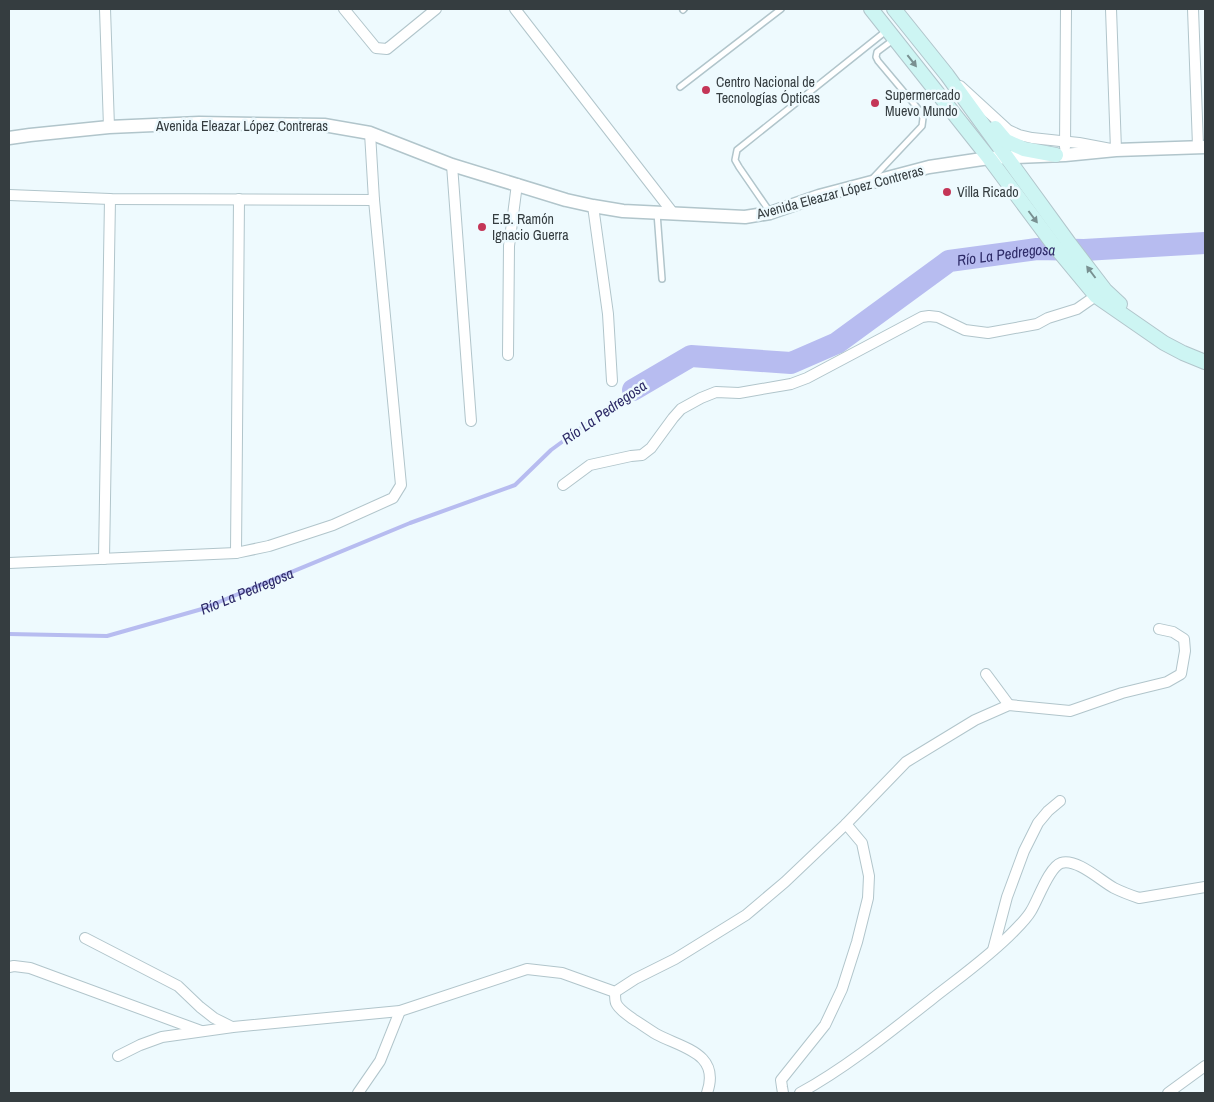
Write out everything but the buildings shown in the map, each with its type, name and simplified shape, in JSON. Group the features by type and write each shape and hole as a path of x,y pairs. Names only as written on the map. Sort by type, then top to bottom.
{"main road":[{"path":"871,9 1053,244 1072,257 1100,293 1164,343 1182,353 1205,362"},
{"path":"894,9 947,75 1006,141 1024,150 1060,155"},
{"path":"947,75 1069,243 1072,257"}],"street":[{"path":"105,9 109,127"},
{"path":"344,9 376,48 387,49 436,9"},
{"path":"515,9 674,213"},
{"path":"1060,155 1065,141 1066,9"},
{"path":"947,75 1008,130 1019,135 1116,150 1111,9"},
{"path":"1193,9 1202,146"},
{"name":"Avenida Eleazar López Contreras","path":"9,138 109,127 199,123 324,125 370,132 452,165 566,200 593,206 623,211 745,217 770,214 819,196 929,167 988,158 1202,146"},
{"path":"9,564 236,554 269,546 333,525 393,498 401,485 374,200 370,132"},
{"path":"452,165 471,421"},
{"path":"508,355 509,246 517,184"},
{"path":"9,195 110,199 374,200"},
{"path":"104,559 110,199"},
{"path":"236,554 239,199"},
{"path":"593,206 608,314 612,381"},
{"path":"563,485 590,465 642,455 651,448 681,409 701,398 716,392 739,393 791,384 807,378 922,317 938,317 965,330 988,333 1037,324 1048,318 1077,309 1100,293"},
{"path":"615,992 635,979 675,959 746,915 785,882 846,824 906,762 975,720 1009,705 1070,711 1122,693 1167,682 1181,674 1185,651 1184,639 1173,632 1159,629"},
{"path":"986,674 1009,705"},
{"path":"993,951 1007,897 1024,850 1038,823 1060,801"},
{"path":"783,1093 781,1080 825,1025 842,989 857,942 868,898 869,876 862,843 846,824"},
{"path":"800,1093 815,1085 877,1042 993,951 1015,930 1030,912 1051,873 1061,863 1075,864 1088,870 1113,887 1139,898 1205,887"},
{"path":"85,938 178,986 214,1018 233,1027"},
{"path":"9,967 30,968 202,1032"},
{"path":"118,1056 162,1037 233,1027 400,1011 527,969 562,973 615,992"},
{"path":"615,992 616,1003 626,1014 656,1034 696,1052 704,1060 710,1072 708,1093"},
{"path":"358,1093 380,1061 400,1011"},
{"path":"1168,1093 1205,1066"}],"lane":[{"path":"680,87 781,9"},
{"path":"869,182 922,126 923,118 920,111 878,62 877,52 891,35"},
{"path":"770,214 735,160 736,150 891,35"},
{"path":"657,212 662,279"}],"waterway":[{"name":"Río La Pedregosa","path":"633,390 691,356 791,363 837,343 949,261 1037,249 1084,250 1205,243"},
{"name":"Río La Pedregosa","path":"9,634 107,636 202,609 410,523 515,485 551,450 633,390"}],"place":[{"name":"Centro Nacional de Tecnologías Ópticas","path":"706,90"},
{"name":"Supermercado Muevo Mundo","path":"875,103"},
{"name":"Villa Ricado","path":"947,192"},
{"name":"E.B. Ramón Ignacio Guerra","path":"482,227"}]}
